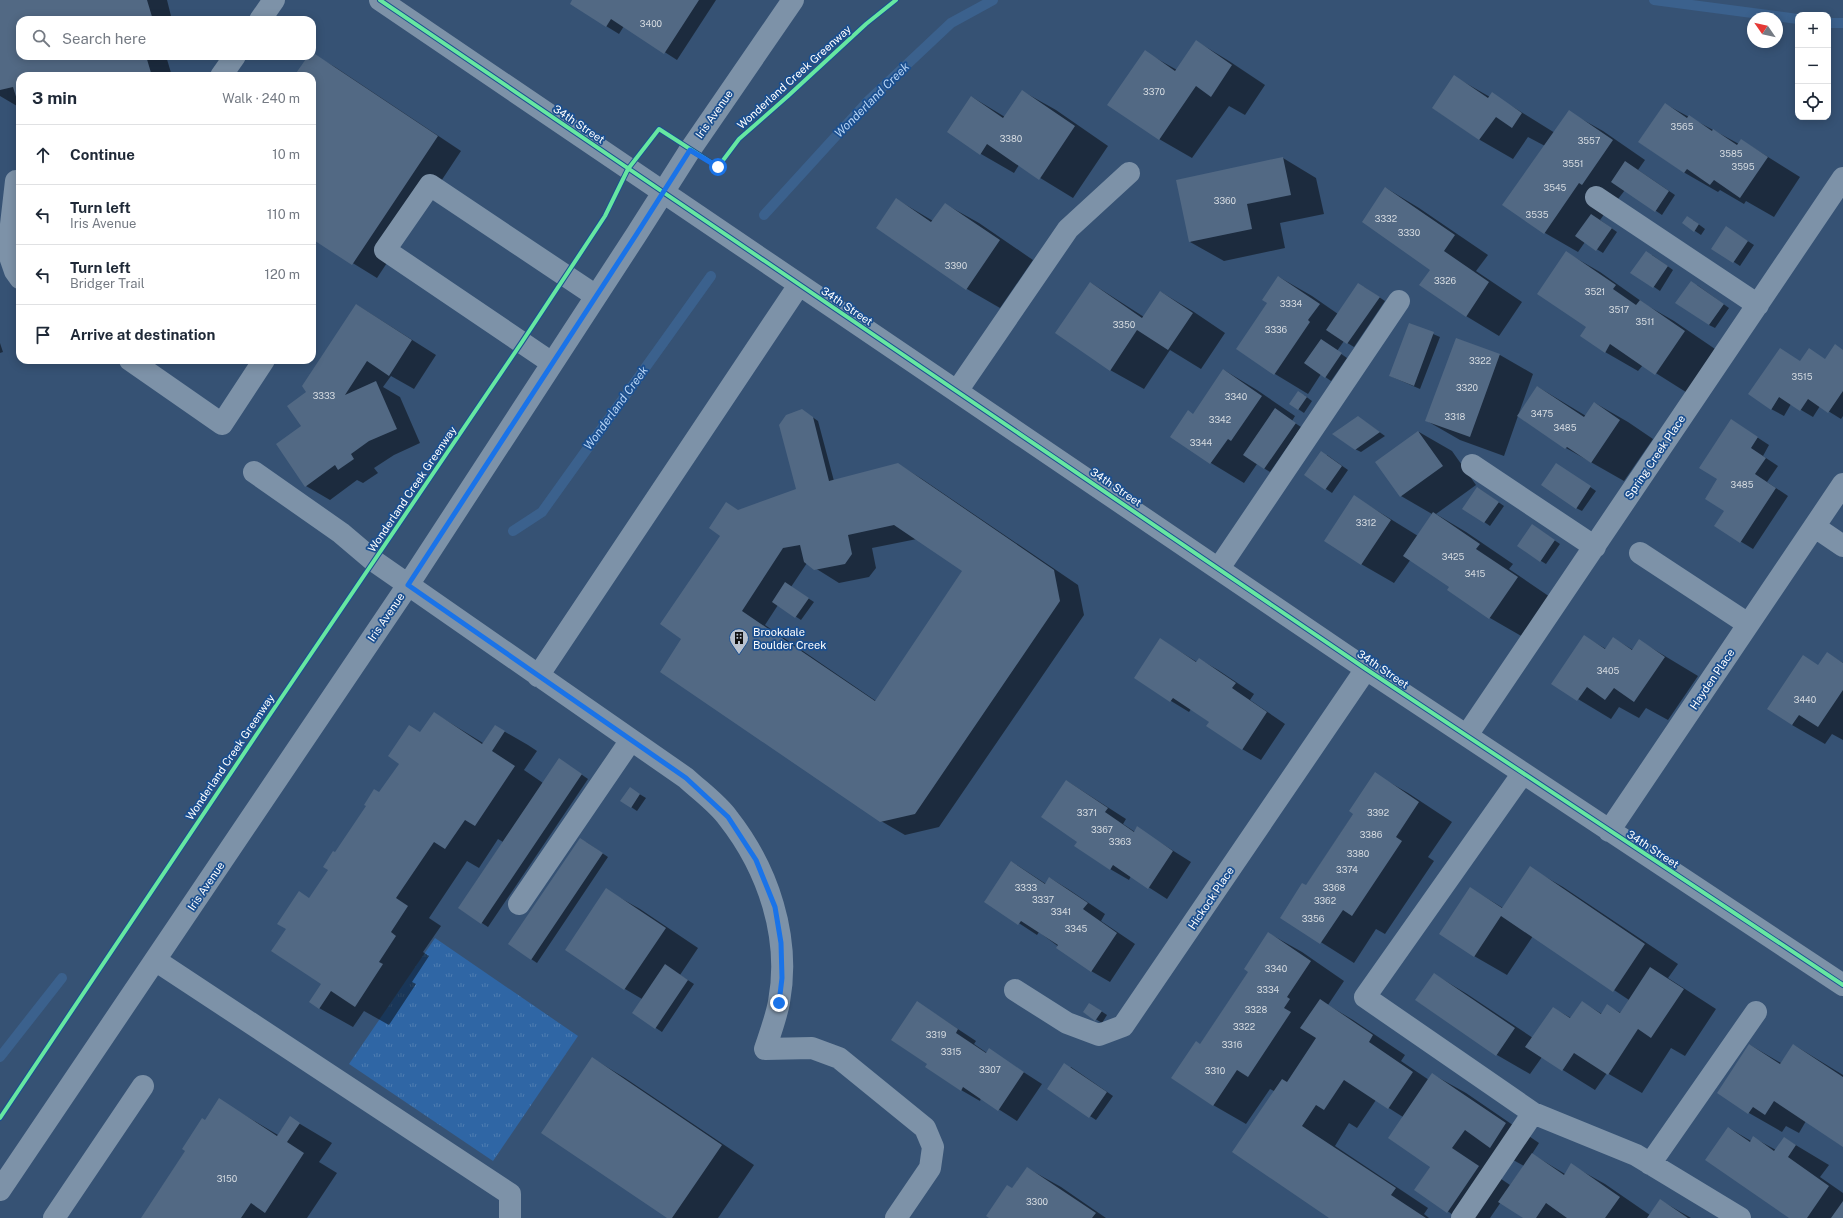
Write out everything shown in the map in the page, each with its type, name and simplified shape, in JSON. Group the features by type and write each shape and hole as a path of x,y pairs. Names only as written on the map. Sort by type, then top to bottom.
{"street":[{"path":"263,16 274,0"},
{"name":"34th Street","path":"380,0 664,192 799,286 957,391 1366,669 1843,985"},
{"name":"Iris Avenue","path":"0,1190 408,585 690,150 793,0"},
{"path":"224,72 232,60"},
{"path":"957,391 1068,229 1129,173"},
{"name":"Spring Creek Place","path":"1467,735 1843,178"},
{"path":"12,181 8,251 16,272"},
{"path":"552,363 385,250 430,185 596,296"},
{"path":"1596,197 1758,305"},
{"path":"538,676 799,286"},
{"path":"1219,568 1399,301"},
{"path":"136,364 222,424 261,364"},
{"path":"1472,465 1595,547"},
{"path":"254,472 341,533 374,561 686,778 728,817 756,860 775,907 781,943 782,978 779,1003 765,1049 812,1048 839,1058 925,1128 933,1147 930,1168 896,1218"},
{"name":"Hayden Place","path":"1609,831 1843,484"},
{"path":"1815,527 1843,546"},
{"path":"1640,553 1748,624"},
{"name":"Hickock Place","path":"1015,990 1067,1023 1099,1035 1123,1026 1366,669"},
{"path":"519,904 631,740"},
{"path":"1523,773 1366,996 1533,1113 1636,1155 1740,1218"},
{"path":"155,960 510,1194 510,1218"},
{"path":"1650,1164 1756,1012"},
{"path":"54,1218 143,1086"},
{"path":"1462,1218 1533,1113"}],"green space":[{"path":"435,938 578,1036 493,1161 349,1064"}],"building":[{"path":"0,0 147,0 152,16 16,16 16,60 147,60 151,72 16,72 16,97 13,87 0,90"},
{"path":"572,0 699,0 664,54 611,19 606,27 570,4"},
{"path":"1196,40 1232,65 1211,97 1196,86 1159,140 1107,105 1145,50 1175,71"},
{"path":"316,55 438,136 352,265 316,242 316,72 297,72 305,60 316,60"},
{"path":"1454,75 1488,98 1492,92 1522,113 1512,128 1496,117 1479,140 1432,108"},
{"path":"1022,90 1075,126 1039,180 987,144 980,155 947,132 971,96 1003,118"},
{"path":"1665,103 1687,118 1689,115 1712,131 1713,129 1737,145 1741,139 1768,157 1740,198 1714,180 1710,185 1687,169 1684,173 1638,142"},
{"path":"1569,110 1613,140 1582,185 1579,183 1544,234 1502,205"},
{"path":"1283,157 1291,195 1247,204 1252,229 1189,242 1176,180"},
{"path":"1625,161 1669,191 1655,212 1611,182"},
{"path":"1385,187 1455,235 1444,251 1489,282 1466,317 1419,285 1430,270 1362,222"},
{"path":"896,198 931,222 945,203 1000,240 966,290 876,228"},
{"path":"1591,214 1612,228 1596,251 1575,236"},
{"path":"1687,216 1699,224 1694,232 1682,223"},
{"path":"1726,226 1748,241 1733,263 1711,249"},
{"path":"1566,251 1616,285 1613,289 1636,305 1640,300 1685,331 1655,375 1610,344 1605,353 1580,336 1586,327 1537,294"},
{"path":"1646,251 1668,266 1653,288 1630,273"},
{"path":"1278,276 1320,304 1308,320 1310,322 1274,375 1236,349 1267,303 1262,300"},
{"path":"1691,281 1724,304 1709,325 1675,303"},
{"path":"1090,282 1142,318 1160,291 1193,313 1168,350 1137,330 1110,371 1055,333"},
{"path":"1358,283 1380,297 1347,344 1326,330"},
{"path":"356,304 412,340 389,376 367,361 345,395 376,381 397,429 369,441 351,454 354,459 338,470 335,465 305,487 276,444 301,426 287,406 306,392 302,386"},
{"path":"1409,323 1434,332 1414,386 1389,376"},
{"path":"1456,338 1500,354 1470,437 1425,421"},
{"path":"1321,339 1342,353 1325,378 1304,363"},
{"path":"1835,344 1843,350 1843,391 1828,413 1808,399 1800,411 1779,397 1771,410 1748,394 1780,348 1800,361 1809,348 1825,359"},
{"path":"1223,369 1262,396 1231,441 1228,439 1210,464 1170,437 1188,410 1193,414"},
{"path":"1537,386 1584,417 1594,402 1620,420 1591,463 1567,447 1565,449 1517,416"},
{"path":"1298,391 1307,397 1298,410 1289,404"},
{"path":"1275,408 1296,423 1264,469 1243,455"},
{"name":"Brookdale Boulder Creek","path":"802,409 813,417 829,481 898,463 1054,570 1060,601 915,814 880,822 660,672 681,639 660,624 720,536 709,528 726,502 738,510 796,489 779,425 786,415","holes":["894,525 962,571 875,701 742,611 783,548 800,545 804,562 814,570 845,564 852,554 848,535"]},
{"path":"1358,416 1380,432 1355,450 1332,434"},
{"path":"1731,419 1758,437 1751,448 1766,458 1755,474 1776,488 1740,543 1714,526 1724,511 1705,499 1717,479 1699,468"},
{"path":"1418,431 1443,466 1400,497 1375,462"},
{"path":"1321,451 1342,466 1325,490 1304,475"},
{"path":"1556,463 1591,486 1576,509 1541,485"},
{"path":"1477,487 1499,502 1484,523 1462,509"},
{"path":"1354,495 1391,520 1361,565 1324,541"},
{"path":"1433,512 1480,544 1476,549 1518,577 1489,619 1447,590 1449,587 1403,556"},
{"path":"1532,524 1555,540 1540,562 1517,546"},
{"path":"785,582 809,598 795,618 772,602"},
{"path":"1584,635 1605,649 1613,637 1632,650 1639,639 1665,657 1634,702 1614,688 1605,700 1587,687 1577,701 1551,684"},
{"path":"1160,638 1196,662 1199,658 1236,683 1232,688 1267,712 1242,750 1206,726 1209,722 1173,698 1170,702 1134,678"},
{"path":"1827,652 1843,663 1843,690 1818,727 1799,715 1792,725 1767,709 1803,655 1818,665"},
{"path":"434,712 482,744 495,725 505,731 492,751 515,766 475,826 465,820 445,849 434,842 396,898 408,906 391,932 396,936 379,962 383,964 355,1007 331,991 319,1009 309,1002 321,984 271,951 286,929 277,924 299,891 309,898 328,870 323,867 366,806 364,805 374,789 379,792 399,764 388,756 409,725 420,732"},
{"path":"559,758 582,774 481,924 458,908"},
{"path":"1375,772 1419,802 1396,837 1402,841 1352,916 1343,910 1320,944 1280,918 1302,883 1306,885 1353,814 1349,811"},
{"path":"1066,780 1108,808 1105,812 1134,832 1137,826 1173,851 1148,889 1113,865 1110,870 1074,846 1077,842 1041,817"},
{"path":"630,787 640,794 631,808 620,801"},
{"path":"580,838 603,853 531,960 508,944"},
{"path":"1011,861 1045,884 1049,877 1088,903 1083,909 1117,933 1091,972 1056,948 1058,945 1021,921 1018,925 984,902"},
{"path":"1530,866 1645,944 1613,992 1501,916 1474,957 1439,934 1470,887 1502,908"},
{"path":"606,888 666,928 624,990 565,950"},
{"path":"1268,932 1311,961 1287,997 1290,999 1284,1008 1291,1012 1248,1077 1237,1070 1213,1106 1171,1078 1196,1041 1200,1044 1248,972 1244,969"},
{"path":"665,964 688,980 655,1029 632,1013"},
{"path":"1650,967 1684,989 1651,1038 1638,1029 1608,1075 1574,1053 1562,1071 1525,1047 1553,1007 1570,1018 1582,1001 1601,1014 1607,1004 1620,1013"},
{"path":"1434,973 1515,1028 1496,1056 1415,1000"},
{"path":"1320,999 1373,1035 1369,1042 1413,1072 1388,1109 1344,1080 1324,1110 1316,1105 1302,1126 1396,1188 1391,1195 1426,1218 1329,1218 1232,1152 1282,1079 1287,1082 1316,1038 1300,1028"},
{"path":"917,1001 958,1029 956,1033 986,1053 989,1048 1024,1072 998,1111 963,1087 961,1091 925,1067 927,1064 891,1040"},
{"path":"1089,1003 1102,1011 1095,1021 1083,1012"},
{"path":"1749,1044 1780,1064 1793,1044 1843,1077 1843,1147 1774,1101 1765,1115 1753,1107 1748,1114 1717,1093"},
{"path":"592,1057 722,1145 672,1218 667,1218 541,1133"},
{"path":"1064,1063 1107,1092 1089,1118 1047,1089"},
{"path":"1432,1073 1506,1123 1490,1148 1465,1130 1452,1148 1479,1166 1447,1213 1414,1190 1430,1167 1388,1138"},
{"path":"219,1098 277,1136 290,1116 300,1123 287,1142 304,1153 265,1213 251,1203 241,1218 141,1218 185,1151 182,1149 202,1118 205,1120"},
{"path":"1728,1127 1750,1142 1753,1136 1774,1151 1784,1137 1796,1145 1788,1157 1829,1186 1807,1218 1789,1218 1705,1160"},
{"path":"1532,1153 1564,1175 1571,1163 1620,1197 1605,1218 1567,1218 1546,1203 1536,1218 1523,1218 1498,1202"},
{"path":"1027,1167 1096,1213 1092,1218 989,1218 986,1216 1007,1185 1012,1188"},
{"path":"1660,1199 1688,1218 1647,1218"},
{"path":"1843,1201 1843,1218 1831,1218"}],"waterway":[{"name":"Wonderland Creek","path":"764,215 867,102 951,23 993,0"},
{"name":"Wonderland Creek","path":"1654,0 1795,19"},
{"name":"Wonderland Creek","path":"1831,23 1843,23"},
{"name":"Wonderland Creek","path":"513,531 542,512 711,276"},
{"name":"Wonderland Creek","path":"0,1057 62,978"}],"cycle path":[{"path":"380,0 1366,669 1843,985"},
{"name":"Wonderland Creek Greenway","path":"0,1118 522,342 605,216 628,169 659,129 718,167 739,139 866,24 896,0"}],"place":[{"name":"Brookdale Boulder Creek","path":"739,655"}],"route":[{"path":"718,167 690,150 408,585 686,778 728,817 756,860 775,907 781,943 782,978 779,1003"}]}
